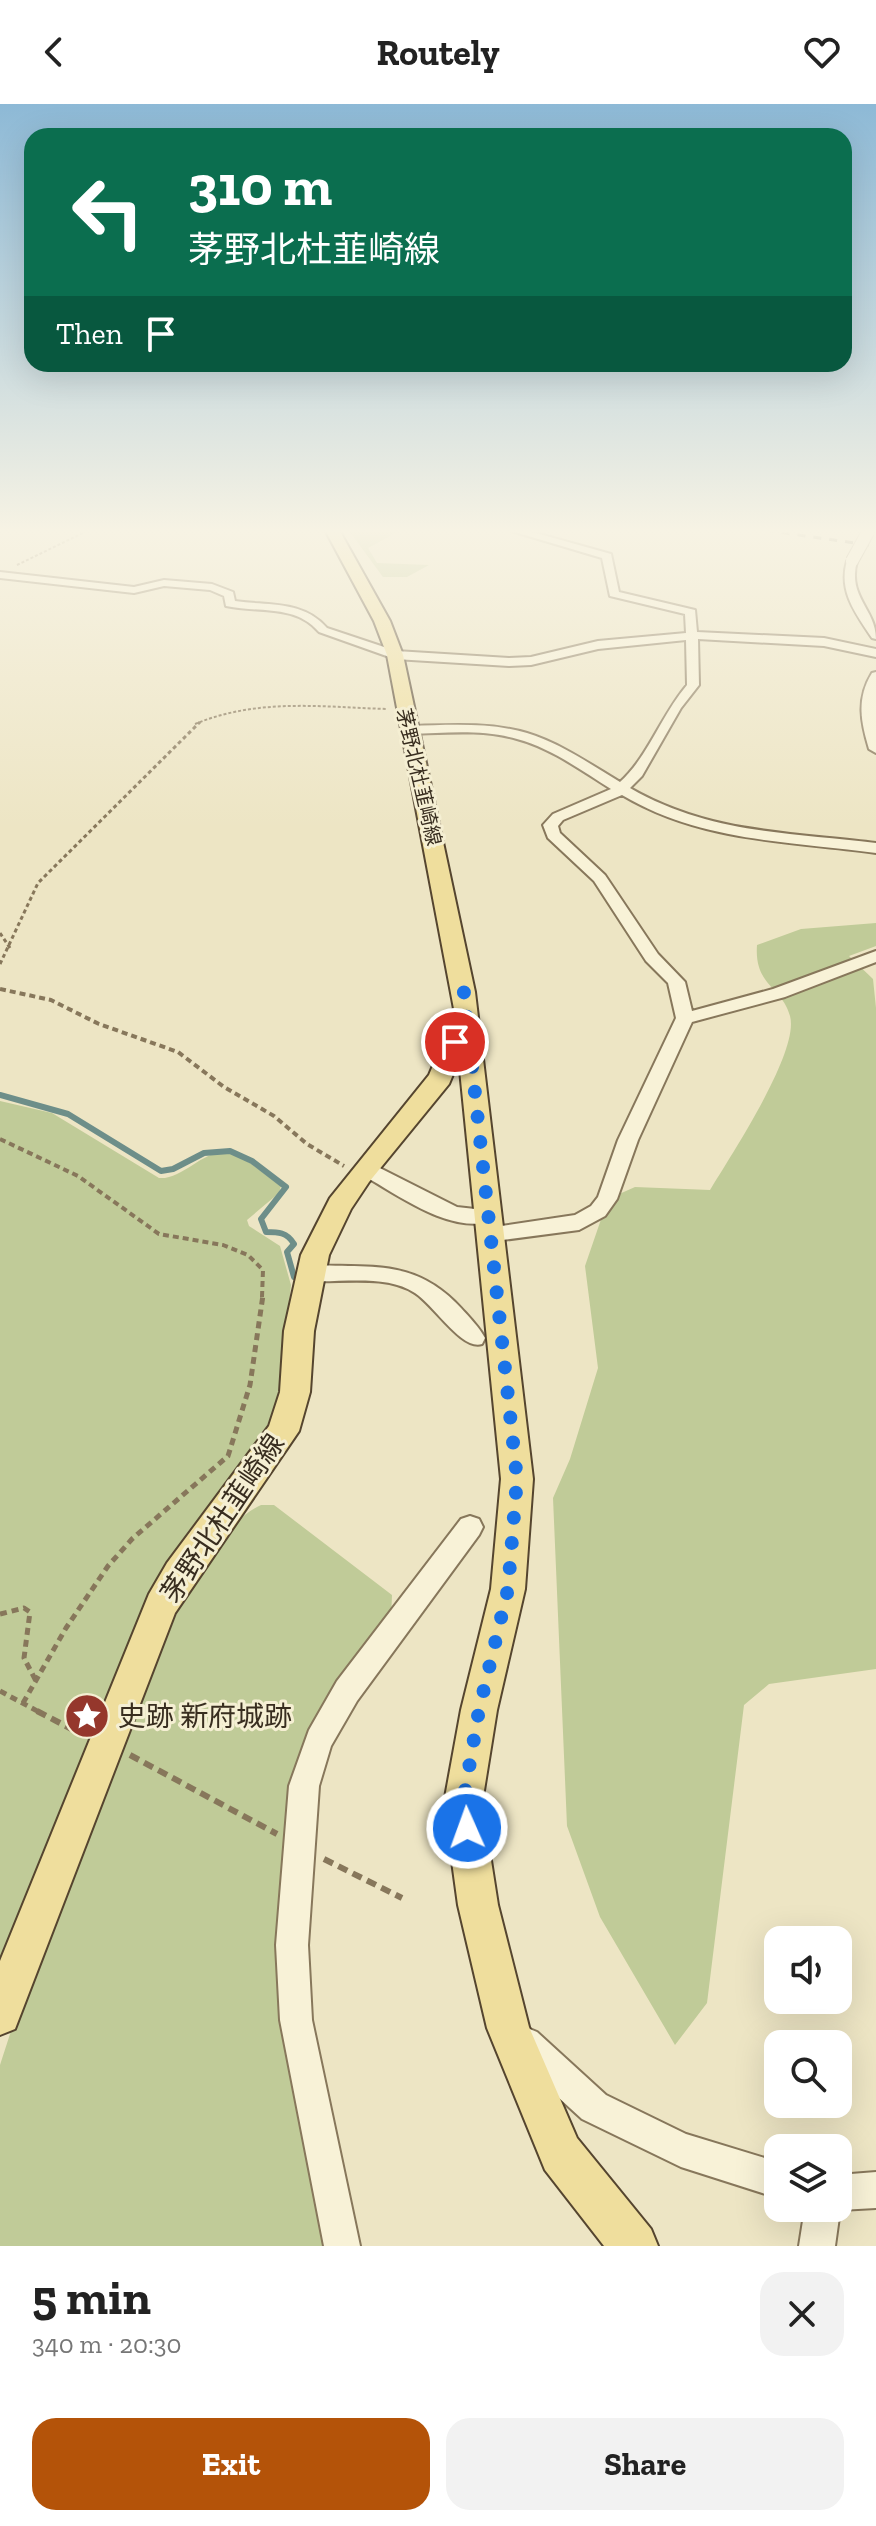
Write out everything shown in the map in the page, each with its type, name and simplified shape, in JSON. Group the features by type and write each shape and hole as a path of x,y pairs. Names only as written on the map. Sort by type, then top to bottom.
{"main road":[{"name":"茅野北杜韮崎線","path":"385,628 395,655 403,709 410,730 464,992 517,1479 508,1589 479,1710 463,1803 478,1905 508,2028 561,2154 634,2246"},
{"name":"茅野北杜韮崎線","path":"0,2014 161,1605 179,1574 283,1431 295,1392 299,1331 309,1273 339,1205 440,1078 455,1042 464,992"}],"street":[{"path":"322,628 395,655 531,661 598,645 693,635 824,642 876,653"},
{"path":"363,1172 454,1214 487,1225 579,1222 598,1211 607,1199 628,1140 685,1018 676,982 652,957 600,878 553,835 550,825 558,817 621,789 635,776 675,707 690,692 692,628"},
{"path":"876,676 868,689 865,716 876,749"},
{"path":"410,730 500,732 535,740 657,809 720,830 876,848"},
{"path":"685,1018 779,993 876,956"},
{"path":"309,1273 403,1278 423,1288 449,1309 474,1338"},
{"path":"342,2246 296,2020 292,1945 304,1786 319,1740 347,1691 470,1527"},
{"path":"508,2028 594,2107 681,2150 764,2176"},
{"path":"852,2192 876,2190"},
{"path":"817,2246 821,2222"}],"path":[{"path":"0,964 38,883 195,724 221,710 251,705 403,709"},
{"path":"0,933 10,948"},
{"path":"0,989 51,1000 99,1024 178,1052 224,1087 274,1116 307,1144 363,1172"},
{"path":"0,1139 78,1176 159,1234 223,1245 248,1255 263,1270 263,1293 250,1385 228,1456 132,1539 66,1628 23,1703"},
{"path":"0,1614 24,1608 30,1612 24,1658 36,1681"},
{"path":"0,1691 402,1898"}],"green space":[{"path":"876,923 876,946 849,956 873,979 876,1008 876,1669 769,1684 744,1705 707,2003 675,2045 600,1917 567,1826 553,1498 570,1459 598,1368 585,1266 608,1199 635,1187 710,1190 761,1104 784,1054 790,1032 790,1016 781,998 764,978 757,959 757,945 801,929"},
{"path":"0,1101 52,1113 159,1178 178,1173 215,1153 234,1154 246,1161 281,1186 279,1193 247,1220 249,1226 280,1246 291,1285 279,1403 267,1431 163,1577 0,1974"},
{"path":"261,1505 274,1505 392,1595 391,1619 291,1794 331,2246 0,2246 0,2065 11,2031 180,1605 224,1535"}],"waterway":[{"path":"0,1095 68,1114 161,1171 173,1169 204,1153 230,1151 252,1161 286,1187 261,1219 266,1232 285,1235 294,1244 287,1252 294,1277"}],"place":[{"name":"史跡 新府城跡","path":"87,1716"}],"route":[{"path":"455,1042 464,992 517,1479 508,1589 479,1710 463,1803 467,1828"}]}
